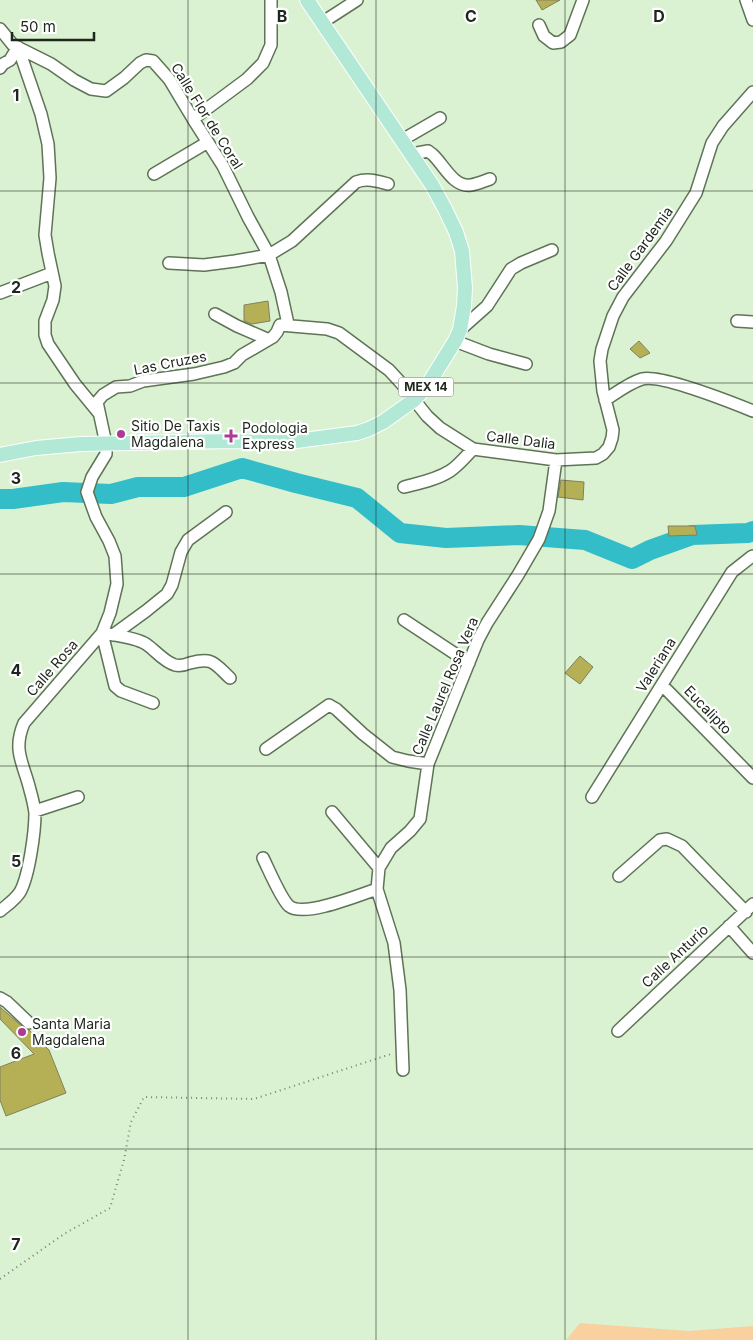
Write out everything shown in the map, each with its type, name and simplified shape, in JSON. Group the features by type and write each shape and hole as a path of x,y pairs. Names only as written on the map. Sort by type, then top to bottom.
{"main road":[{"name":"MEX 14","path":"0,454 36,448 81,444 230,441 289,442 357,433 383,422 414,400 427,386 457,336 464,306 465,288 462,251 446,210 432,185 308,0"}],"street":[{"path":"193,119 247,79 263,63 271,45 272,0"},
{"path":"323,22 357,0"},
{"path":"539,25 544,36 553,43 561,42 570,35 583,0"},
{"path":"746,0 753,20"},
{"name":"Calle Flor de Coral","path":"0,29 12,45 55,67 83,85 100,91 106,91 140,63 146,60 152,61 169,79 223,166 269,255 281,292 288,324 280,325"},
{"path":"0,68 10,60 18,47"},
{"path":"18,47 41,114 48,144 50,178 45,235 55,286 53,300 45,321 45,335 48,344 75,384 98,412 106,444"},
{"name":"Calle Gardemia","path":"612,438 613,430 605,400 600,361 607,332 623,297 666,241 696,193 715,138 753,92"},
{"path":"402,140 440,118"},
{"path":"154,174 208,142"},
{"path":"412,154 428,151 437,158 454,179 462,184 469,186 490,179"},
{"path":"169,263 204,265 269,255 292,241 356,182 370,180 388,184"},
{"path":"526,364 489,354 457,336 487,306 511,269 552,250"},
{"path":"0,293 52,273"},
{"path":"215,314 267,339"},
{"path":"737,321 753,322"},
{"name":"Las Cruzes","path":"98,412 97,402 103,395 116,387 130,386 143,381 194,374 224,367 234,363 242,355 277,332 280,325"},
{"name":"Calle Dalia","path":"280,325 327,329 339,334 389,370 427,416 440,428 473,449 556,460 596,458 610,447 612,438"},
{"path":"605,400 634,383 652,378 664,380 753,411"},
{"name":"Calle Rosa","path":"0,910 19,893 26,877 34,828 34,811 30,789 19,756 20,732 24,723 108,634 116,584 115,556 96,517 87,492 92,476 106,454 106,444"},
{"path":"404,487 436,478 449,472 473,449"},
{"name":"Calle Laurel Rosa Vera","path":"403,1070 400,990 394,943 377,889 379,868 391,848 420,819 428,764 478,640 539,539 549,511 556,460"},
{"path":"108,634 146,611 167,594 172,585 181,552 188,540 226,512"},
{"name":"Valeriana","path":"592,797 732,572 753,556"},
{"path":"404,620 469,663"},
{"path":"108,634 144,643 176,665 209,660 230,678"},
{"path":"108,634 115,686 121,691 153,703"},
{"name":"Eucalipto","path":"662,685 753,778"},
{"path":"266,749 329,705 392,757 428,764"},
{"path":"34,811 78,797"},
{"path":"332,812 379,868"},
{"path":"619,876 660,840 667,839 682,846 749,908"},
{"path":"263,858 285,902 294,909 317,908 377,889"},
{"name":"Calle Anturio","path":"618,1031 749,908"},
{"path":"728,926 753,953"},
{"path":"0,998 7,1002 29,1023"}],"path":[{"path":"0,1279 64,1234 110,1208 124,1160 131,1122 144,1097 254,1099 401,1051"}],"shaded area":[{"path":"580,1323 689,1331 753,1326 753,1340 566,1340"}],"building":[{"path":"536,0 560,0 542,10"},
{"path":"268,301 270,321 252,324 244,321 244,305"},
{"path":"639,341 650,353 640,358 630,349"},
{"path":"561,480 584,482 583,500 558,497"},
{"path":"668,526 695,526 697,535 669,536"},
{"path":"580,656 593,667 580,684 565,673"},
{"path":"0,1007 24,1028 29,1030 49,1050 66,1093 6,1116 0,1100 0,1067 34,1054 0,1019"}],"waterway":[{"path":"0,499 63,492 111,494 138,487 184,487 242,468 357,498 400,533 446,538 519,535 585,540 632,559 650,550 692,535 748,533 753,531"}],"place":[{"name":"Sitio De Taxis Magdalena","path":"121,434"},
{"name":"Podologia Express","path":"231,436"},
{"name":"Santa Maria Magdalena","path":"22,1032"}]}
